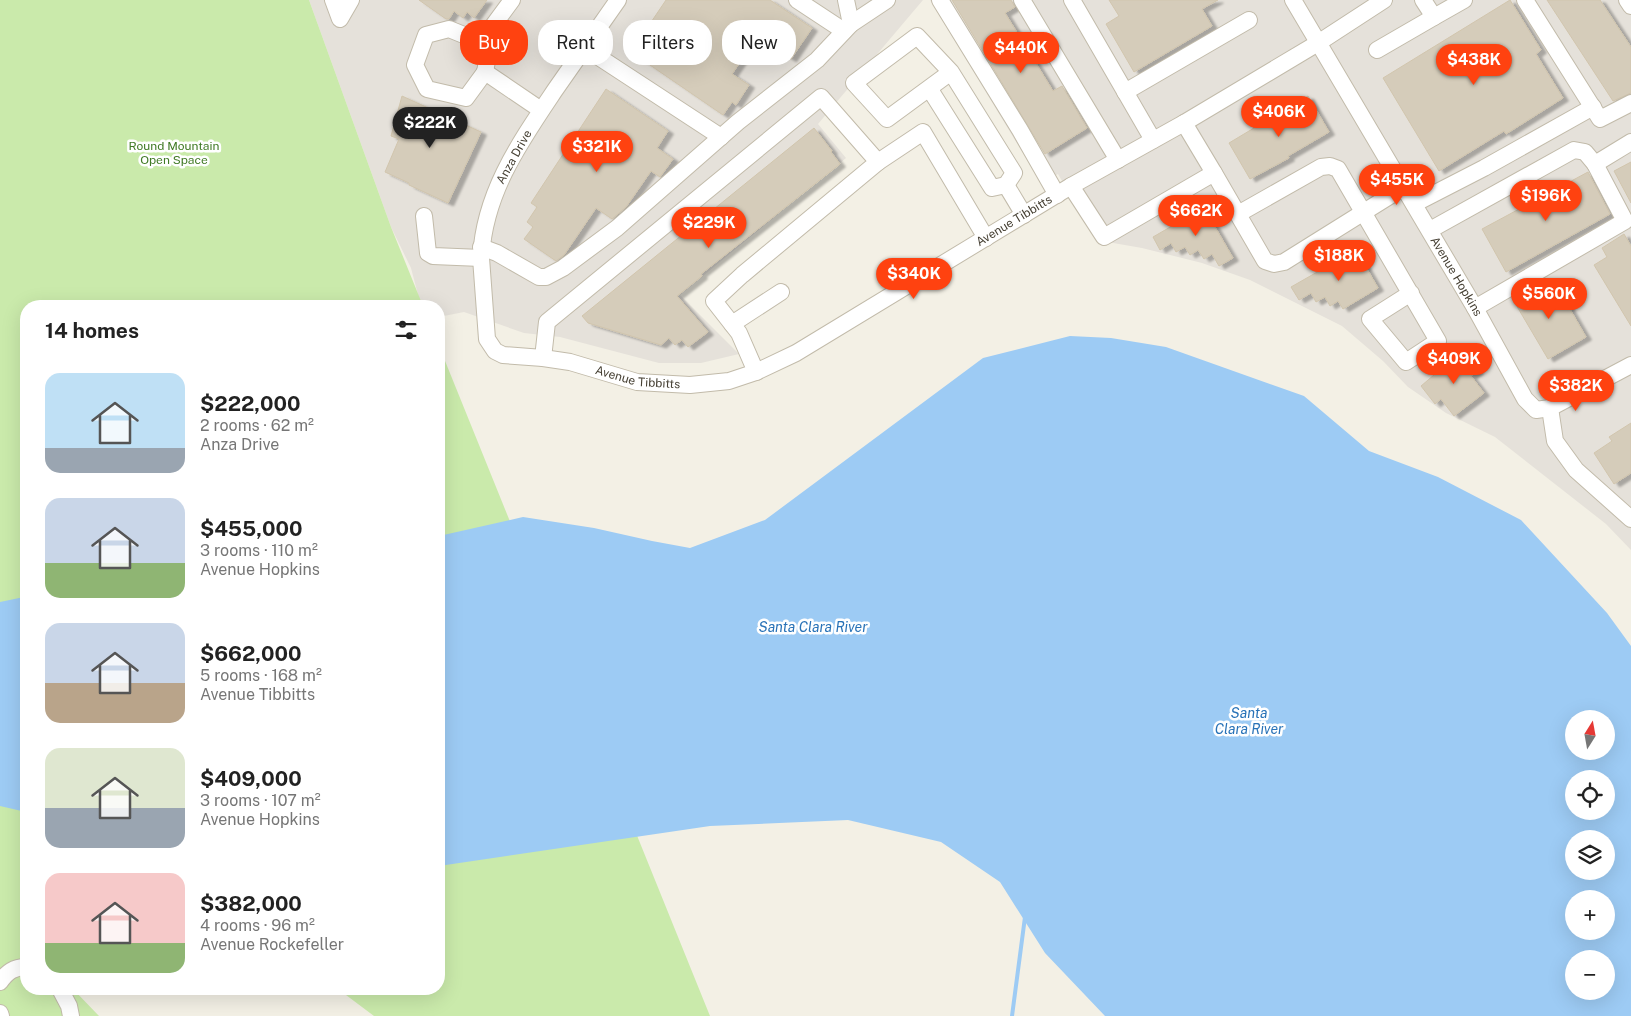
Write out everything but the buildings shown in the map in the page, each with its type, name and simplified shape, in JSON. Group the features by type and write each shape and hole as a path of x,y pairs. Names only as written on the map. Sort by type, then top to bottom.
{"street":[{"path":"333,0 340,19 350,0"},
{"path":"497,20 512,0"},
{"path":"797,0 848,28"},
{"path":"846,0 848,28"},
{"path":"424,216 428,253 433,256 497,253 539,277 546,277 563,268 617,228 720,137 817,60 848,28 888,0"},
{"path":"940,0 1057,195"},
{"path":"1022,0 1118,160"},
{"path":"1072,0 1154,140"},
{"name":"Avenue Hopkins","path":"1293,0 1430,230 1525,399 1536,410 1550,408"},
{"name":"Avenue Tibbitts","path":"487,339 495,351 503,356 543,358 570,362 636,382 690,385 729,381 756,372 796,353 1071,186 1184,123 1318,43 1384,0"},
{"path":"1423,0 1434,17"},
{"path":"1377,50 1464,0"},
{"path":"1525,0 1600,120 1631,103"},
{"path":"1627,0 1631,6"},
{"name":"Anza Drive","path":"602,20 613,2"},
{"path":"1125,92 1249,20"},
{"path":"460,33 449,29 426,34 415,65 427,89 466,98 485,72 486,65"},
{"path":"951,72 886,119 854,83 917,36 951,72 1014,173 1006,186"},
{"name":"Anza Drive","path":"487,339 481,253 489,209 504,170 541,110 572,65"},
{"path":"610,65 720,137"},
{"path":"485,72 541,110"},
{"path":"929,88 992,188 1006,186"},
{"path":"543,358 547,322 821,98 878,162"},
{"path":"1414,204 1484,168 1593,107"},
{"path":"1184,123 1265,260 1274,264 1284,262 1404,187"},
{"path":"756,372 739,333 714,301 749,268 878,162 923,132 986,238"},
{"path":"1595,164 1631,142"},
{"path":"1430,230 1574,150 1585,152 1595,164 1628,226 1475,308"},
{"path":"1238,214 1321,167 1330,166 1338,169 1411,294"},
{"path":"1071,186 1104,237 1214,173"},
{"path":"1006,186 1024,215"},
{"path":"732,324 781,292"},
{"path":"1631,365 1550,408 1555,441 1576,470 1631,519"},
{"path":"0,982 8,972 20,967"},
{"path":"63,995 71,1016"}],"shaded area":[{"path":"309,0 923,0 818,124 846,158 680,295 739,354 701,363 659,363 560,337 524,333 464,312 445,316 445,300 419,300 411,268 391,227"},
{"path":"930,0 1631,0 1631,550 1606,524 1495,437 1446,413 1408,387 1383,361 1342,326 1250,280 1202,263 1142,248 1096,240 1058,174 1041,183"}],"green space":[{"name":"Round Mountain Open Space","path":"0,0 309,0 391,227 421,300 20,300 20,995 79,995 99,1016 0,1016"},
{"path":"445,361 710,1016 374,1016 346,995 445,995"}],"water":[{"name":"Santa Clara River","path":"1070,336 1111,338 1166,347 1304,396 1369,451 1438,477 1521,520 1607,613 1631,646 1631,1016 1105,1016 1045,953 1000,882 941,842 848,820 710,826 445,865 445,535 523,517 594,528 690,548 765,520 983,358"},
{"path":"20,598 20,811 0,806 0,602"}],"waterway":[{"path":"1012,1016 1025,917"}]}
